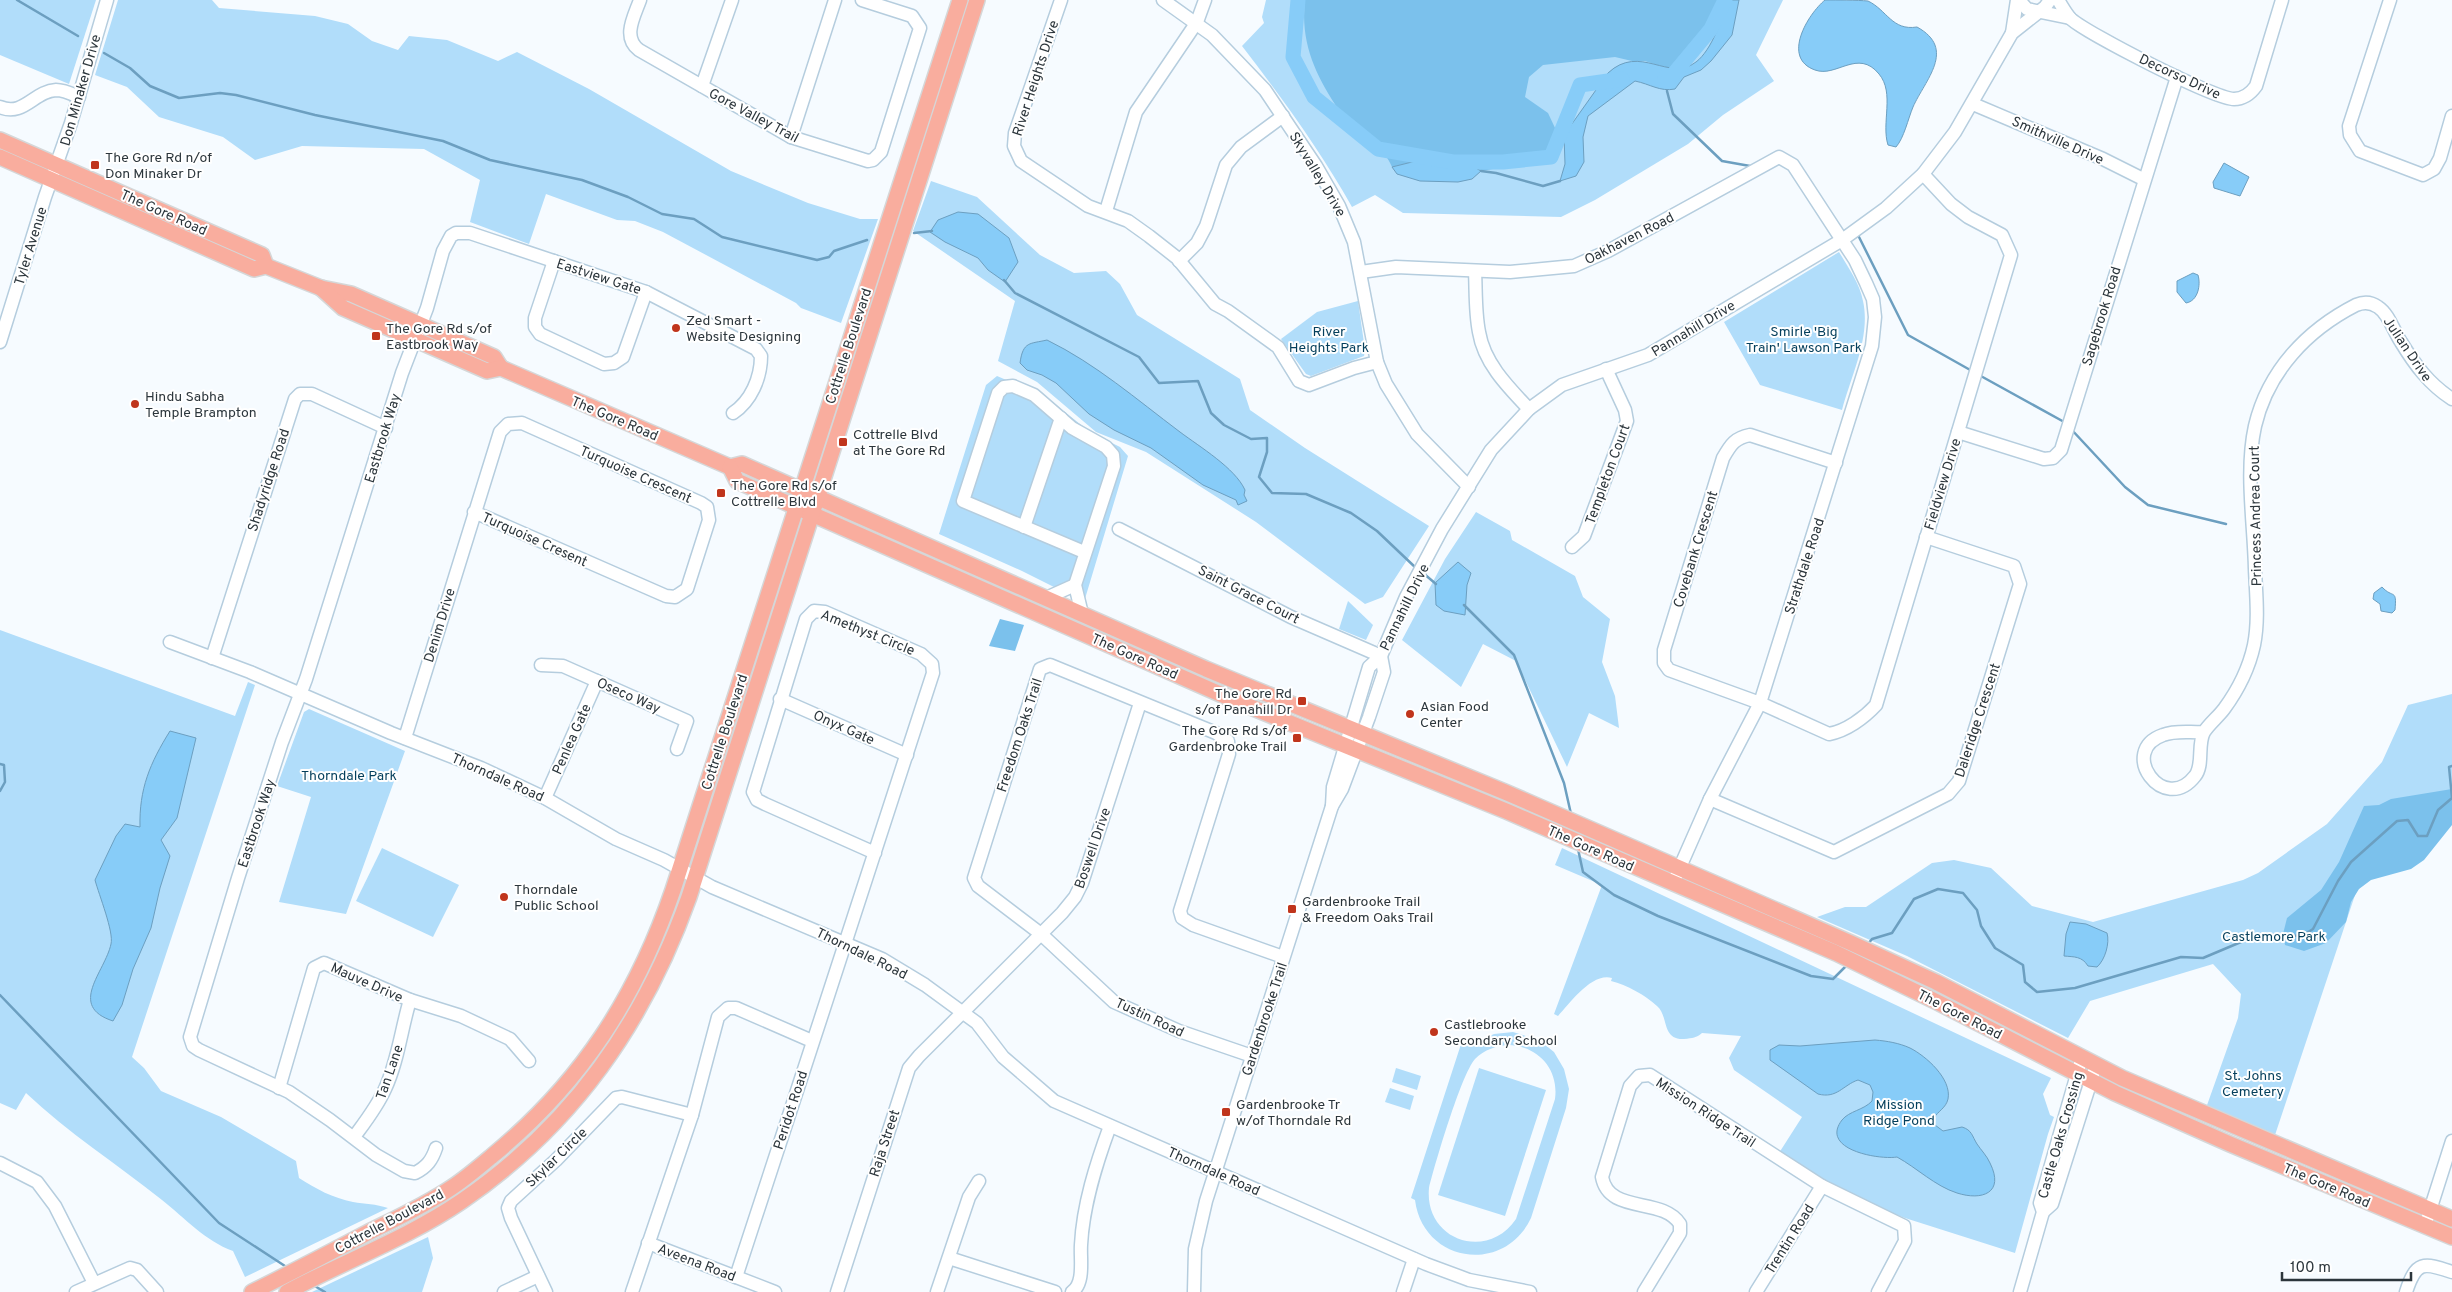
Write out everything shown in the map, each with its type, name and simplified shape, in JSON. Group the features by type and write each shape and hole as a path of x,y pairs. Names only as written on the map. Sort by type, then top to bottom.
{"main road":[{"name":"Cottrelle Boulevard","path":"287,1292 325,1264 453,1187 506,1144 539,1114 607,1032 625,1002 650,952 680,869 960,0"},
{"name":"Cottrelle Boulevard","path":"252,1292 269,1284 395,1239 461,1201 504,1169 552,1124 597,1072 635,1018 674,939 695,878 977,0"},
{"name":"The Gore Road","path":"0,140 262,254 266,266"},
{"name":"The Gore Road","path":"0,157 254,269 266,266 321,288 351,294 494,357 501,368 730,467 742,464 1206,669 1679,867 1885,958 2096,1065 2184,1105 2452,1219"},
{"name":"The Gore Road","path":"321,288 343,308 487,371 501,368"},
{"name":"The Gore Road","path":"730,467 737,481 1199,685 1562,835 1836,953 2091,1081 2222,1141 2452,1237"},
{"path":"1043,616 1048,599"},
{"path":"1199,685 1206,669"}],"street":[{"name":"Don Minaker Drive","path":"51,180 79,97 107,0"},
{"name":"Gore Valley Trail","path":"640,0 629,35 631,42 639,50 791,137 868,161 873,160 881,152 920,28 912,16 862,0"},
{"path":"702,86 732,0"},
{"path":"791,137 835,0"},
{"name":"River Heights Drive","path":"1061,0 1015,134 1014,146 1021,161 1088,206 1106,211 1135,226 1179,261 1214,304 1228,311 1278,347 1299,382 1309,385 1354,368 1377,362"},
{"name":"Skyvalley Drive","path":"1163,0 1212,35 1266,90 1283,116 1339,206 1354,242 1377,362 1386,384 1417,434 1469,487"},
{"path":"1106,211 1136,112 1196,22 1205,0"},
{"name":"Pannahill Drive","path":"2018,0 2027,9 2039,11"},
{"name":"Pannahill Drive","path":"1351,748 1356,732 1384,672 1381,656 1406,597 1442,529 1491,450 1529,408 1562,385 1648,356 1842,240 1886,208 1923,174 1955,132 1973,104 2012,33 2018,0"},
{"name":"Pannahill Drive","path":"2012,33 2050,0"},
{"name":"Decorso Drive","path":"2058,0 2070,18 2098,36 2176,77 2232,99 2246,96 2256,86 2282,0"},
{"path":"2390,0 2349,126 2354,144 2360,151 2423,175 2434,170 2440,158 2452,116"},
{"path":"2039,11 2070,18"},
{"name":"Sagebrook Road","path":"1958,432 2020,454 2044,460 2053,458 2061,450 2176,77"},
{"path":"0,107 12,110 20,108 40,95 57,90 79,97"},
{"name":"Smithville Drive","path":"1973,104 2104,160 2143,180"},
{"path":"1179,261 1196,243 1206,226 1226,165 1241,146 1283,116"},
{"name":"Oakhaven Road","path":"1361,272 1396,267 1510,272 1574,266 1608,251 1779,157 1793,165 1842,240"},
{"name":"Fieldview Drive","path":"1760,703 1829,734 1839,732 1869,713 1876,705 2011,254 2002,235 1968,217 1950,204 1923,174"},
{"name":"Tyler Avenue","path":"0,342 51,180"},
{"name":"Eastview Gate","path":"420,324 432,293 444,250 451,236 456,233 470,233 646,292 756,349 761,356 758,377 746,404 733,413"},
{"name":"Strathdale Road","path":"1673,883 1710,799 1760,703 1836,464 1874,333 1873,299 1855,260 1842,240"},
{"path":"554,261 535,318 535,327 540,334 604,364 614,363 623,356 646,292"},
{"path":"1475,271 1479,333 1490,362 1507,386 1529,408"},
{"name":"Julian Drive","path":"2363,303 2379,307 2423,375 2434,387 2452,399"},
{"name":"Princess Andrea Court","path":"2204,732 2231,700 2241,682 2254,644 2257,612 2251,462 2255,426 2266,394 2283,364 2302,342 2332,319 2363,303"},
{"name":"Eastbrook Way","path":"420,324 402,373 300,694 282,742 190,1037 193,1046 199,1050 279,1088 376,1155 410,1173 422,1170 432,1160 436,1148"},
{"name":"Templeton Court","path":"1572,547 1584,536 1627,421 1625,410 1606,369"},
{"path":"1082,614 1075,585 1084,552 1114,466 1113,455 1106,447 1072,428 1034,395 1013,386 1004,388 998,394 963,501 1084,552"},
{"name":"Shadyridge Road","path":"212,658 295,399 300,394 312,394 386,428"},
{"path":"1024,527 1061,418"},
{"name":"Turquoise Crescent","path":"474,512 500,432 508,424 515,422 522,423 634,472 706,507 709,520 686,589 681,595 666,596 595,565"},
{"name":"Covebank Crescent","path":"1760,703 1678,674 1669,670 1664,663 1664,650 1723,458 1732,443 1740,437 1750,436 1836,464"},
{"name":"Turquoise Cresent","path":"474,512 595,565"},
{"name":"Denim Drive","path":"405,738 474,512"},
{"name":"Saint Grace Court","path":"1119,529 1291,617 1381,656"},
{"name":"Daleridge Crescent","path":"1710,799 1834,852 1948,794 1959,781 2020,584 2014,566 1926,537"},
{"path":"1048,599 1075,585"},
{"name":"Amethyst Circle","path":"845,943 875,853 907,755 933,673 932,664 921,654 826,612 814,611 808,616 780,699 753,788 754,796 765,804 875,853"},
{"name":"Thorndale Road","path":"170,642 481,768 545,798 616,838 749,904 760,906 882,959 926,985 977,1023 1003,1057 1054,1101 1414,1259 1469,1280 1510,1291 1530,1292"},
{"name":"Oseco Way","path":"541,665 563,666 687,721 677,749"},
{"name":"Freedom Oaks Trail","path":"1041,934 978,886 974,878 1040,669 1050,666 1224,736 1230,747 1181,904 1182,918 1193,925 1284,957"},
{"name":"Penlea Gate","path":"545,798 597,680"},
{"name":"Onyx Gate","path":"780,699 907,755"},
{"name":"Boswell Drive","path":"963,1012 1067,908 1082,883 1140,703"},
{"path":"2204,732 2197,774 2191,781 2175,788 2165,788 2150,778 2146,770 2144,754 2147,746 2154,739 2171,733 2204,732"},
{"name":"Gardenbrooke Trail","path":"1194,1292 1197,1237 1215,1172 1332,806 1342,789 1351,748"},
{"name":"Tustin Road","path":"1041,934 1103,993 1122,1006 1179,1031 1252,1056"},
{"name":"Peridot Road","path":"736,1277 845,943"},
{"name":"Mauve Drive","path":"279,1088 300,1024 313,973 319,965 324,963 410,1000 461,1016 510,1039 528,1061"},
{"name":"Tan Lane","path":"354,1138 378,1104 386,1088 410,1000"},
{"path":"632,1292 692,1115 718,1016 723,1010 736,1008 812,1041"},
{"name":"Raja Street","path":"836,1292 909,1068 963,1012"},
{"name":"Castle Oaks Crossing","path":"2043,1212 2040,1203 2082,1058"},
{"name":"Castle Oaks Crossing","path":"2020,1292 2043,1212 2052,1204 2096,1065"},
{"name":"Mission Ridge Trail","path":"1644,1292 1680,1233 1680,1224 1668,1214 1614,1197 1605,1190 1602,1177 1630,1086 1639,1076 1650,1076 1660,1081 1822,1186 1904,1226 1905,1241 1878,1292"},
{"name":"Skylar Circle","path":"546,1292 509,1213 509,1204 516,1194 556,1160 616,1098 622,1097 692,1115"},
{"path":"1072,1292 1078,1286 1080,1280 1081,1244 1088,1197 1110,1126"},
{"path":"2425,1226 2452,1141"},
{"path":"0,1163 37,1182 55,1206 94,1283"},
{"path":"938,1292 969,1197 980,1181"},
{"name":"Trentin Road","path":"1756,1292 1822,1186"},
{"name":"Aveena Road","path":"648,1243 775,1292"},
{"path":"949,1258 1055,1292"},
{"path":"1403,1292 1414,1259"},
{"path":"2406,1292 2415,1270 2422,1265 2431,1264 2452,1272"},
{"path":"76,1292 130,1268 137,1270 157,1292"},
{"path":"504,1292 538,1276"}],"green space":[{"path":"0,0 96,0 69,84 0,55"},
{"path":"118,0 212,0 219,8 315,16 348,24 372,41 398,50 409,36 447,40 498,61 517,52 589,89 731,171 808,203 860,219 878,219 841,323 801,308 796,303 663,232 635,221 617,220 546,194 529,244 470,222 480,180 424,149 302,146 255,160 223,137 159,117 127,87 95,75"},
{"path":"1266,0 1783,0 1756,55 1774,81 1723,115 1688,144 1595,200 1561,217 1403,213 1375,195 1352,207 1300,125 1242,46 1264,23 1262,17"},
{"path":"931,181 977,197 1040,255 1074,273 1106,271 1120,284 1137,315 1240,379 1250,410 1305,448 1429,526 1383,597 1365,604 1256,522 1146,452 1096,432 1037,382 998,361 1015,301 913,231"},
{"name":"Smirle 'Big Train' Lawson Park","path":"1839,252 1859,288 1865,315 1859,356 1842,410 1760,385 1724,322"},
{"name":"River Heights Park","path":"1358,301 1365,350 1364,356 1311,376 1306,374 1281,339 1317,312"},
{"path":"997,376 1046,397 1090,432 1120,447 1128,456 1084,602 1022,571 939,534 986,385"},
{"path":"1476,512 1510,531 1512,540 1575,576 1583,597 1610,619 1602,662 1615,696 1619,728 1589,713 1567,767 1516,661 1483,644 1461,687 1402,640 1445,559"},
{"path":"1348,601 1373,625 1366,640 1339,629"},
{"path":"0,630 235,716 248,682 255,685 132,1057 144,1068 161,1091 221,1117 296,1161 299,1178 312,1186 332,1196 388,1208 245,1277 233,1251 204,1235 162,1200 59,1122 26,1093 16,1110 0,1103"},
{"name":"Castlemore Park","path":"2452,694 2452,821 2358,886 2275,1135 2206,1108 2238,1018 2241,994 2213,964 2090,1001 2068,1038 1907,956 1817,917 1845,907 1866,907 1932,863 1954,860 1991,868 2032,906 2093,922 2243,880 2258,873 2327,824 2382,762 2408,705"},
{"name":"Thorndale Park","path":"309,709 405,751 346,914 279,902 311,797 277,786 304,712"},
{"path":"382,848 459,885 433,937 356,901"},
{"name":"Mission Ridge Pond","path":"1562,848 2051,1078 2043,1094 2050,1115 2054,1117 2015,1253 1905,1218 1857,1199 1779,1153 1802,1117 1734,1070 1729,1058 1741,1036 1702,1033 1692,1038 1684,1039 1672,1036 1666,1027 1661,1010 1657,1006 1635,991 1611,981 1612,978 1604,977 1589,984 1558,1016 1554,1014 1602,885 1555,865"},
{"path":"1513,1032 1539,1040 1554,1052 1564,1069 1569,1089 1566,1108 1531,1218 1519,1236 1503,1248 1485,1254 1466,1254 1448,1248 1433,1237 1421,1221 1415,1200 1411,1198 1463,1038 1476,1042 1494,1034","holes":["1505,1045 1530,1050 1545,1062 1554,1079 1555,1099 1516,1219 1504,1232 1489,1240 1474,1242 1460,1239 1447,1232 1436,1221 1430,1206 1429,1188 1442,1141 1469,1068 1475,1059 1482,1053 1496,1047"]},
{"path":"1396,1068 1421,1076 1417,1090 1392,1082"},
{"path":"1479,1068 1546,1090 1505,1216 1438,1195"},
{"path":"1390,1088 1414,1096 1410,1110 1385,1102"},
{"path":"428,1237 433,1258 422,1292 312,1292"}],"shaded area":[{"path":"1305,0 1719,0 1706,31 1683,67 1669,69 1645,61 1632,61 1615,57 1543,65 1529,77 1525,97 1548,113 1563,145 1558,156 1546,160 1481,171 1472,166 1416,161 1392,167 1381,151 1356,134 1331,99 1312,59 1305,31"},
{"path":"1729,0 1739,0 1732,35 1711,61 1701,70 1684,77 1675,89 1660,89 1635,81 1588,116 1583,137 1584,162 1576,176 1560,181 1565,164 1564,135 1608,73 1620,65 1631,62 1643,62 1675,68 1686,67 1696,62 1702,57 1712,42"},
{"path":"1825,0 1868,1 1901,26 1917,27 1929,36 1935,45 1936,55 1930,76 1913,107 1904,134 1896,147 1888,145 1886,136 1886,90 1879,74 1871,67 1855,63 1831,70 1815,70 1805,64 1800,56 1799,46 1805,25 1811,15"},
{"path":"1416,161 1472,166 1481,171 1472,179 1458,182 1420,181 1397,174 1392,167"},
{"path":"2224,163 2249,177 2240,196 2214,188 2213,182"},
{"path":"958,212 978,214 1009,238 1018,262 1005,282 988,270 978,258 945,242 930,232 938,220"},
{"path":"2193,273 2198,275 2199,288 2196,296 2186,303 2177,292 2177,281"},
{"path":"1047,340 1099,371 1216,458 1240,482 1245,490 1244,495 1247,501 1238,505 1236,500 1203,485 1151,448 1114,430 1089,414 1056,383 1042,375 1027,370 1020,363 1025,347 1032,343"},
{"path":"1458,562 1471,573 1467,585 1465,615 1444,611 1436,605 1435,583"},
{"path":"2382,587 2395,596 2395,610 2392,613 2381,611 2380,604 2373,599 2374,593"},
{"path":"1000,619 1024,625 1015,651 989,646"},
{"path":"170,731 196,738 177,818 161,840 170,856 160,888 151,928 133,969 122,1005 113,1021 99,1015 92,1007 92,987 111,944 108,922 95,880 116,836 125,824 140,827 141,800 147,777 151,765"},
{"path":"2452,789 2452,825 2424,860 2411,869 2371,880 2359,889 2351,902 2346,922 2326,943 2304,951 2285,945 2283,934 2287,918 2321,890 2339,862 2364,806 2379,805 2391,799"},
{"path":"2070,922 2086,924 2107,933 2106,951 2097,967 2088,966 2083,960 2078,958 2064,956 2066,934"},
{"path":"1875,1040 1893,1042 1910,1048 1930,1062 1942,1076 1948,1091 1948,1099 1946,1105 1934,1118 1935,1125 1943,1131 1962,1127 1970,1132 1989,1160 1994,1173 1995,1181 1993,1188 1988,1192 1975,1196 1957,1193 1941,1186 1897,1157 1889,1158 1866,1155 1845,1146 1838,1139 1837,1130 1845,1117 1872,1101 1873,1092 1870,1085 1858,1080 1830,1095 1818,1094 1770,1060 1770,1050 1779,1045 1800,1046"}],"waterway":[{"path":"17,0 78,36"},
{"path":"1298,0 1293,57 1314,97 1378,149 1453,162 1503,162 1551,157 1580,85 1622,79"},
{"path":"1665,77 1671,77 1711,29 1725,0"},
{"path":"104,53 130,68 150,86 179,98 220,93 236,95 315,115 443,141 490,160 582,180 628,197 662,214 694,219 722,237 817,260 829,257 834,251 867,240"},
{"path":"1667,91 1673,114 1722,161 1750,166"},
{"path":"1481,171 1496,173 1543,186 1560,181"},
{"path":"914,233 932,231"},
{"path":"1858,235 1908,335 1972,371"},
{"path":"1004,280 1015,293 1139,357 1159,383 1198,381 1211,413 1224,425 1251,439 1267,438 1267,452 1259,477 1272,493 1306,494 1351,513 1377,531 1416,568"},
{"path":"1979,375 2066,423"},
{"path":"2071,429 2125,487 2148,505 2226,524"},
{"path":"1423,573 1436,584"},
{"path":"1464,605 1514,655 1564,783 1571,814"},
{"path":"0,764 4,765 5,782 0,791"},
{"path":"1868,944 1872,939 1892,933 1914,899 1938,889 1963,893 1977,910 1981,926 1995,948 2023,965 2025,982 2037,992 2075,988 2181,957 2203,958 2260,934 2302,936 2313,929 2338,881 2351,862 2397,821 2408,820 2418,836 2427,836 2438,810 2452,798 2449,767 2452,766"},
{"path":"1578,849 1583,872 1614,895 1658,916 1811,976 1833,979 1848,964"},
{"path":"0,995 219,1223 288,1268"},
{"path":"313,1285 325,1292"}],"place":[{"name":"The Gore Rd n/of Don Minaker Dr","path":"95,165"},
{"name":"Zed Smart - Website Designing","path":"676,328"},
{"name":"The Gore Rd s/of Eastbrook Way","path":"376,336"},
{"name":"Hindu Sabha Temple Brampton","path":"135,404"},
{"name":"Cottrelle Blvd at The Gore Rd","path":"843,442"},
{"name":"The Gore Rd s/of Cottrelle Blvd","path":"721,493"},
{"name":"The Gore Rd s/of Panahill Dr","path":"1302,701"},
{"name":"Asian Food Center","path":"1410,714"},
{"name":"The Gore Rd s/of Gardenbrooke Trail","path":"1297,738"},
{"name":"Thorndale Public School","path":"504,897"},
{"name":"Gardenbrooke Trail & Freedom Oaks Trail","path":"1292,909"},
{"name":"Castlebrooke Secondary School","path":"1434,1032"},
{"name":"Gardenbrooke Tr w/of Thorndale Rd","path":"1226,1112"}],"park label":[{"name":"St. Johns Cemetery","path":"2253,1084"}]}
